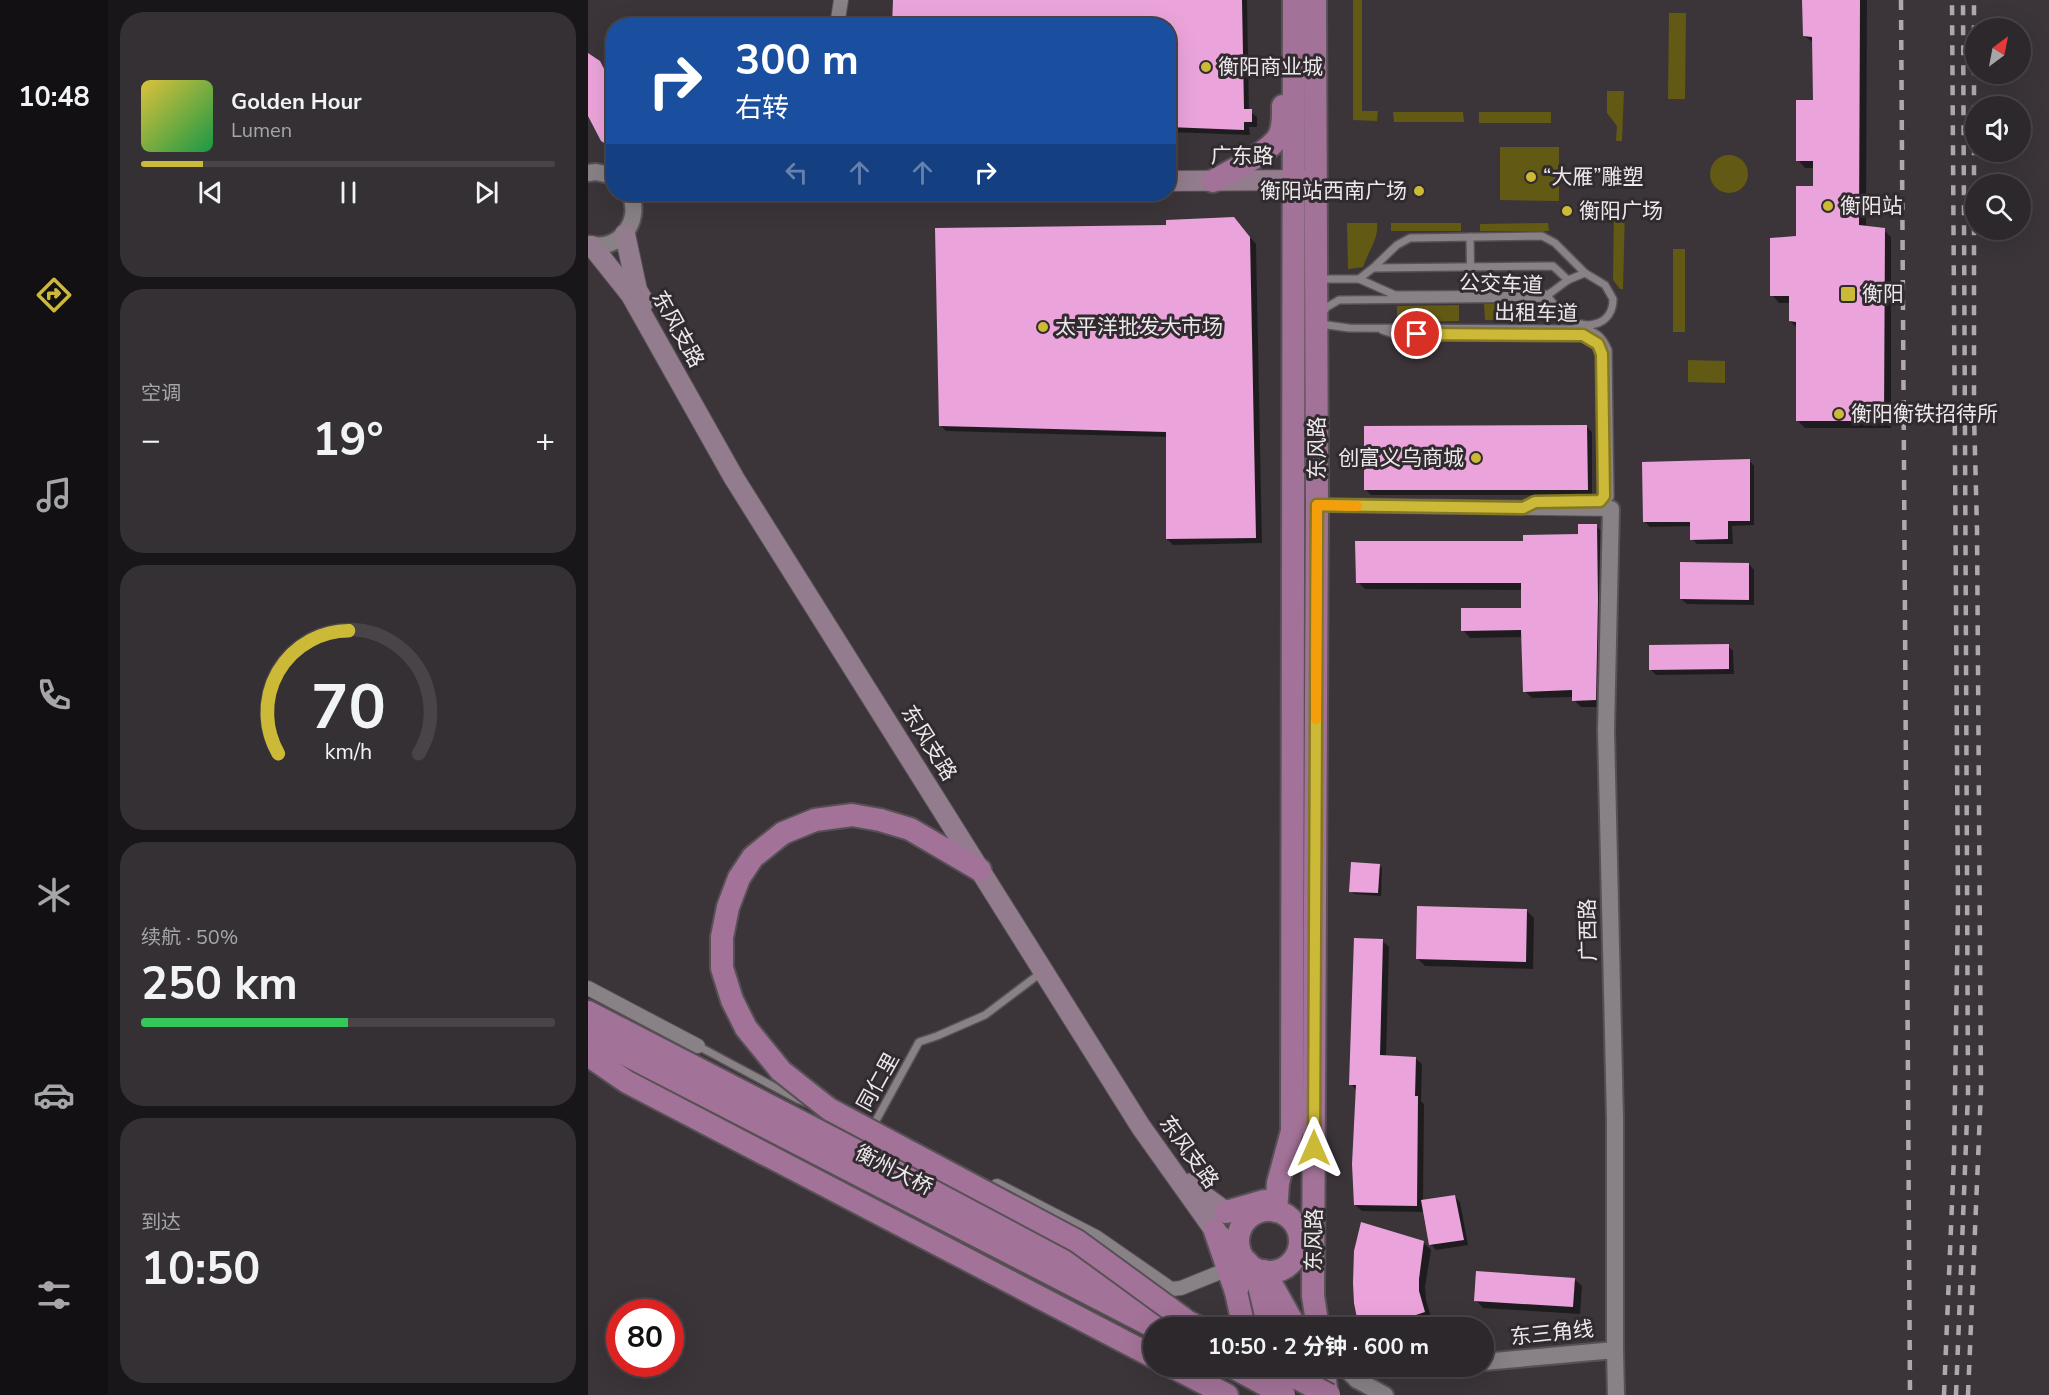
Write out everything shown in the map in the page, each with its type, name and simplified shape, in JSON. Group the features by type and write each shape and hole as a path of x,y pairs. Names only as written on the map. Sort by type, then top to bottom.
{"highway":[{"name":"东风路","path":"1292,0 1305,180 1316,279 1313,1296 1316,1317"},
{"path":"1214,181 1250,161 1277,139 1282,126 1285,47 1292,0"},
{"name":"东风路","path":"1266,1212 1278,1183 1292,1131 1305,180 1315,0"},
{"path":"980,870 910,830 880,820 852,815 815,819 783,833 753,857 739,878 728,907 722,937 722,968 732,1000 746,1028 781,1071 829,1110 1077,1241 1184,1317"},
{"name":"衡州大桥","path":"588,1012 1180,1317"},
{"name":"衡州大桥","path":"588,1035 1143,1321"},
{"path":"588,1055 627,1082 1143,1351"},
{"path":"1278,1183 1267,1199 1220,1222 1247,1265 1287,1317"},
{"path":"1265,1317 1239,1236 1248,1219 1266,1212 1283,1214 1295,1225 1299,1233 1299,1247 1313,1296"},
{"path":"1247,1265 1274,1272 1283,1269 1291,1263 1314,1220"},
{"path":"1242,1317 1236,1292 1247,1265"},
{"path":"1192,1377 1217,1390"},
{"path":"1252,1377 1286,1395"},
{"path":"1259,1377 1265,1395"},
{"path":"1282,1377 1286,1395"},
{"path":"1294,1377 1328,1395"},
{"path":"1303,1377 1305,1395"},
{"path":"1325,1377 1328,1395"}],"main road":[{"name":"广东路","path":"1176,181 1305,180"},
{"name":"东风支路","path":"625,234 637,290 741,471 1145,1122 1220,1222"},
{"name":"东风支路","path":"590,245 631,295 734,478 1141,1127 1220,1222"},
{"name":"东风支路","path":"1220,1222 1266,1212"}],"street":[{"path":"838,18 841,0"},
{"path":"591,168 606,173"},
{"path":"590,245 604,245 616,241 625,234 634,212 632,201"},
{"path":"1317,505 1523,508 1607,502"},
{"name":"广西路","path":"1607,502 1606,730 1615,1119 1615,1350"},
{"path":"588,988 698,1046"},
{"path":"588,1067 607,1080 1143,1360"},
{"path":"873,1126 895,1134 1096,1237 1171,1289 1181,1288 1247,1265"},
{"name":"东三角线","path":"1494,1361 1615,1350 1616,1395"},
{"path":"1175,1377 1192,1386 1217,1390"},
{"path":"1356,1377 1371,1388"}],"lane":[{"path":"1359,279 1397,245 1410,238 1542,236 1556,243 1585,273"},
{"path":"1316,279 1359,279 1395,295 1471,297 1470,237"},
{"path":"1373,268 1553,266 1568,280"},
{"name":"公交车道","path":"1316,323 1327,307 1340,300 1549,294 1568,280 1585,273 1605,285 1613,298 1609,315 1598,324 1584,325 1568,318 1550,298 1471,297"},
{"name":"出租车道","path":"1316,323 1349,328 1379,328 1393,334 1583,335 1598,344 1602,354 1604,496 1607,502"},
{"name":"同仁里","path":"698,1046 797,1099 873,1126 919,1042 985,1015 1043,971"}],"shaded area":[{"path":"1353,0 1362,0 1362,111 1378,111 1377,121 1353,120"},
{"path":"1669,13 1686,13 1685,99 1668,99"},
{"path":"1607,91 1624,91 1622,141 1616,141 1617,126 1607,113"},
{"path":"1393,112 1463,112 1464,122 1394,122"},
{"path":"1479,112 1551,112 1551,123 1479,123"},
{"path":"1500,147 1559,147 1559,201 1500,200"},
{"path":"1729,155 1742,161 1748,174 1742,187 1729,193 1716,187 1710,174 1716,161"},
{"path":"1614,209 1625,209 1623,289 1620,289 1613,280"},
{"path":"1347,223 1377,223 1375,240 1363,267 1348,269"},
{"path":"1391,223 1461,223 1461,231 1391,231"},
{"path":"1548,223 1549,231 1480,231 1480,224"},
{"path":"1673,249 1685,249 1685,332 1673,332"},
{"path":"1547,303 1547,319 1485,320 1484,304"},
{"path":"1459,305 1459,321 1397,322 1397,306"},
{"path":"1688,360 1725,361 1725,383 1688,382"}],"building":[{"name":"衡阳商业城","path":"893,0 1242,0 1244,109 1252,109 1252,122 1244,122 1244,130 1176,127 1176,18 892,18"},
{"name":"衡阳站","path":"1802,0 1860,0 1859,225 1885,228 1884,421 1796,421 1796,322 1789,321 1789,296 1770,296 1770,238 1796,236 1796,186 1813,186 1813,161 1796,161 1796,100 1813,100 1812,37 1803,36"},
{"path":"588,53 600,61 606,73 606,144 601,141 588,116"},
{"path":"1234,217 1250,237 1256,538 1166,539 1166,432 939,426 935,228 1166,225 1166,220"},
{"name":"创富义乌商城","path":"1587,425 1588,490 1364,490 1364,426"},
{"path":"1750,459 1750,521 1728,521 1728,539 1690,540 1690,522 1643,522 1642,462"},
{"path":"1578,524 1597,524 1596,700 1572,701 1572,690 1523,692 1521,630 1461,631 1461,608 1521,608 1521,583 1356,583 1355,541 1523,541 1523,535 1578,534"},
{"path":"1680,562 1749,563 1749,600 1680,599"},
{"path":"1729,644 1729,669 1649,670 1649,645"},
{"path":"1351,862 1380,864 1378,893 1349,892"},
{"path":"1417,906 1527,909 1526,962 1416,959"},
{"path":"1354,938 1383,939 1380,1055 1416,1057 1417,1206 1354,1205 1352,1164 1356,1085 1349,1085"},
{"path":"1455,1195 1464,1240 1429,1245 1421,1200"},
{"path":"1361,1222 1424,1241 1419,1291 1425,1312 1410,1317 1357,1317 1353,1283 1354,1251"},
{"path":"1476,1271 1575,1278 1573,1307 1474,1301"}],"railway":[{"path":"1901,0 1910,1395"},
{"path":"1944,1395 1954,1156 1958,903 1952,0"},
{"path":"1956,1395 1968,1093 1963,0"},
{"path":"1968,1395 1981,1089 1977,529 1974,415 1974,0"}],"slow traffic":[{"path":"1316,719 1317,505 1357,506"}],"place":[{"name":"衡阳商业城","path":"1206,67"},
{"name":"“大雁”雕塑","path":"1531,177"},
{"name":"衡阳站西南广场","path":"1419,191"},
{"name":"衡阳站","path":"1828,206"},
{"name":"衡阳广场","path":"1567,211"},
{"name":"衡阳","path":"1848,294"},
{"name":"太平洋批发大市场","path":"1043,327"},
{"name":"衡阳衡铁招待所","path":"1839,414"},
{"name":"创富义乌商城","path":"1476,458"}],"route":[{"path":"1314,1148 1317,505 1523,508 1535,502 1600,501 1604,496 1602,354 1598,344 1583,335 1417,334"}]}
